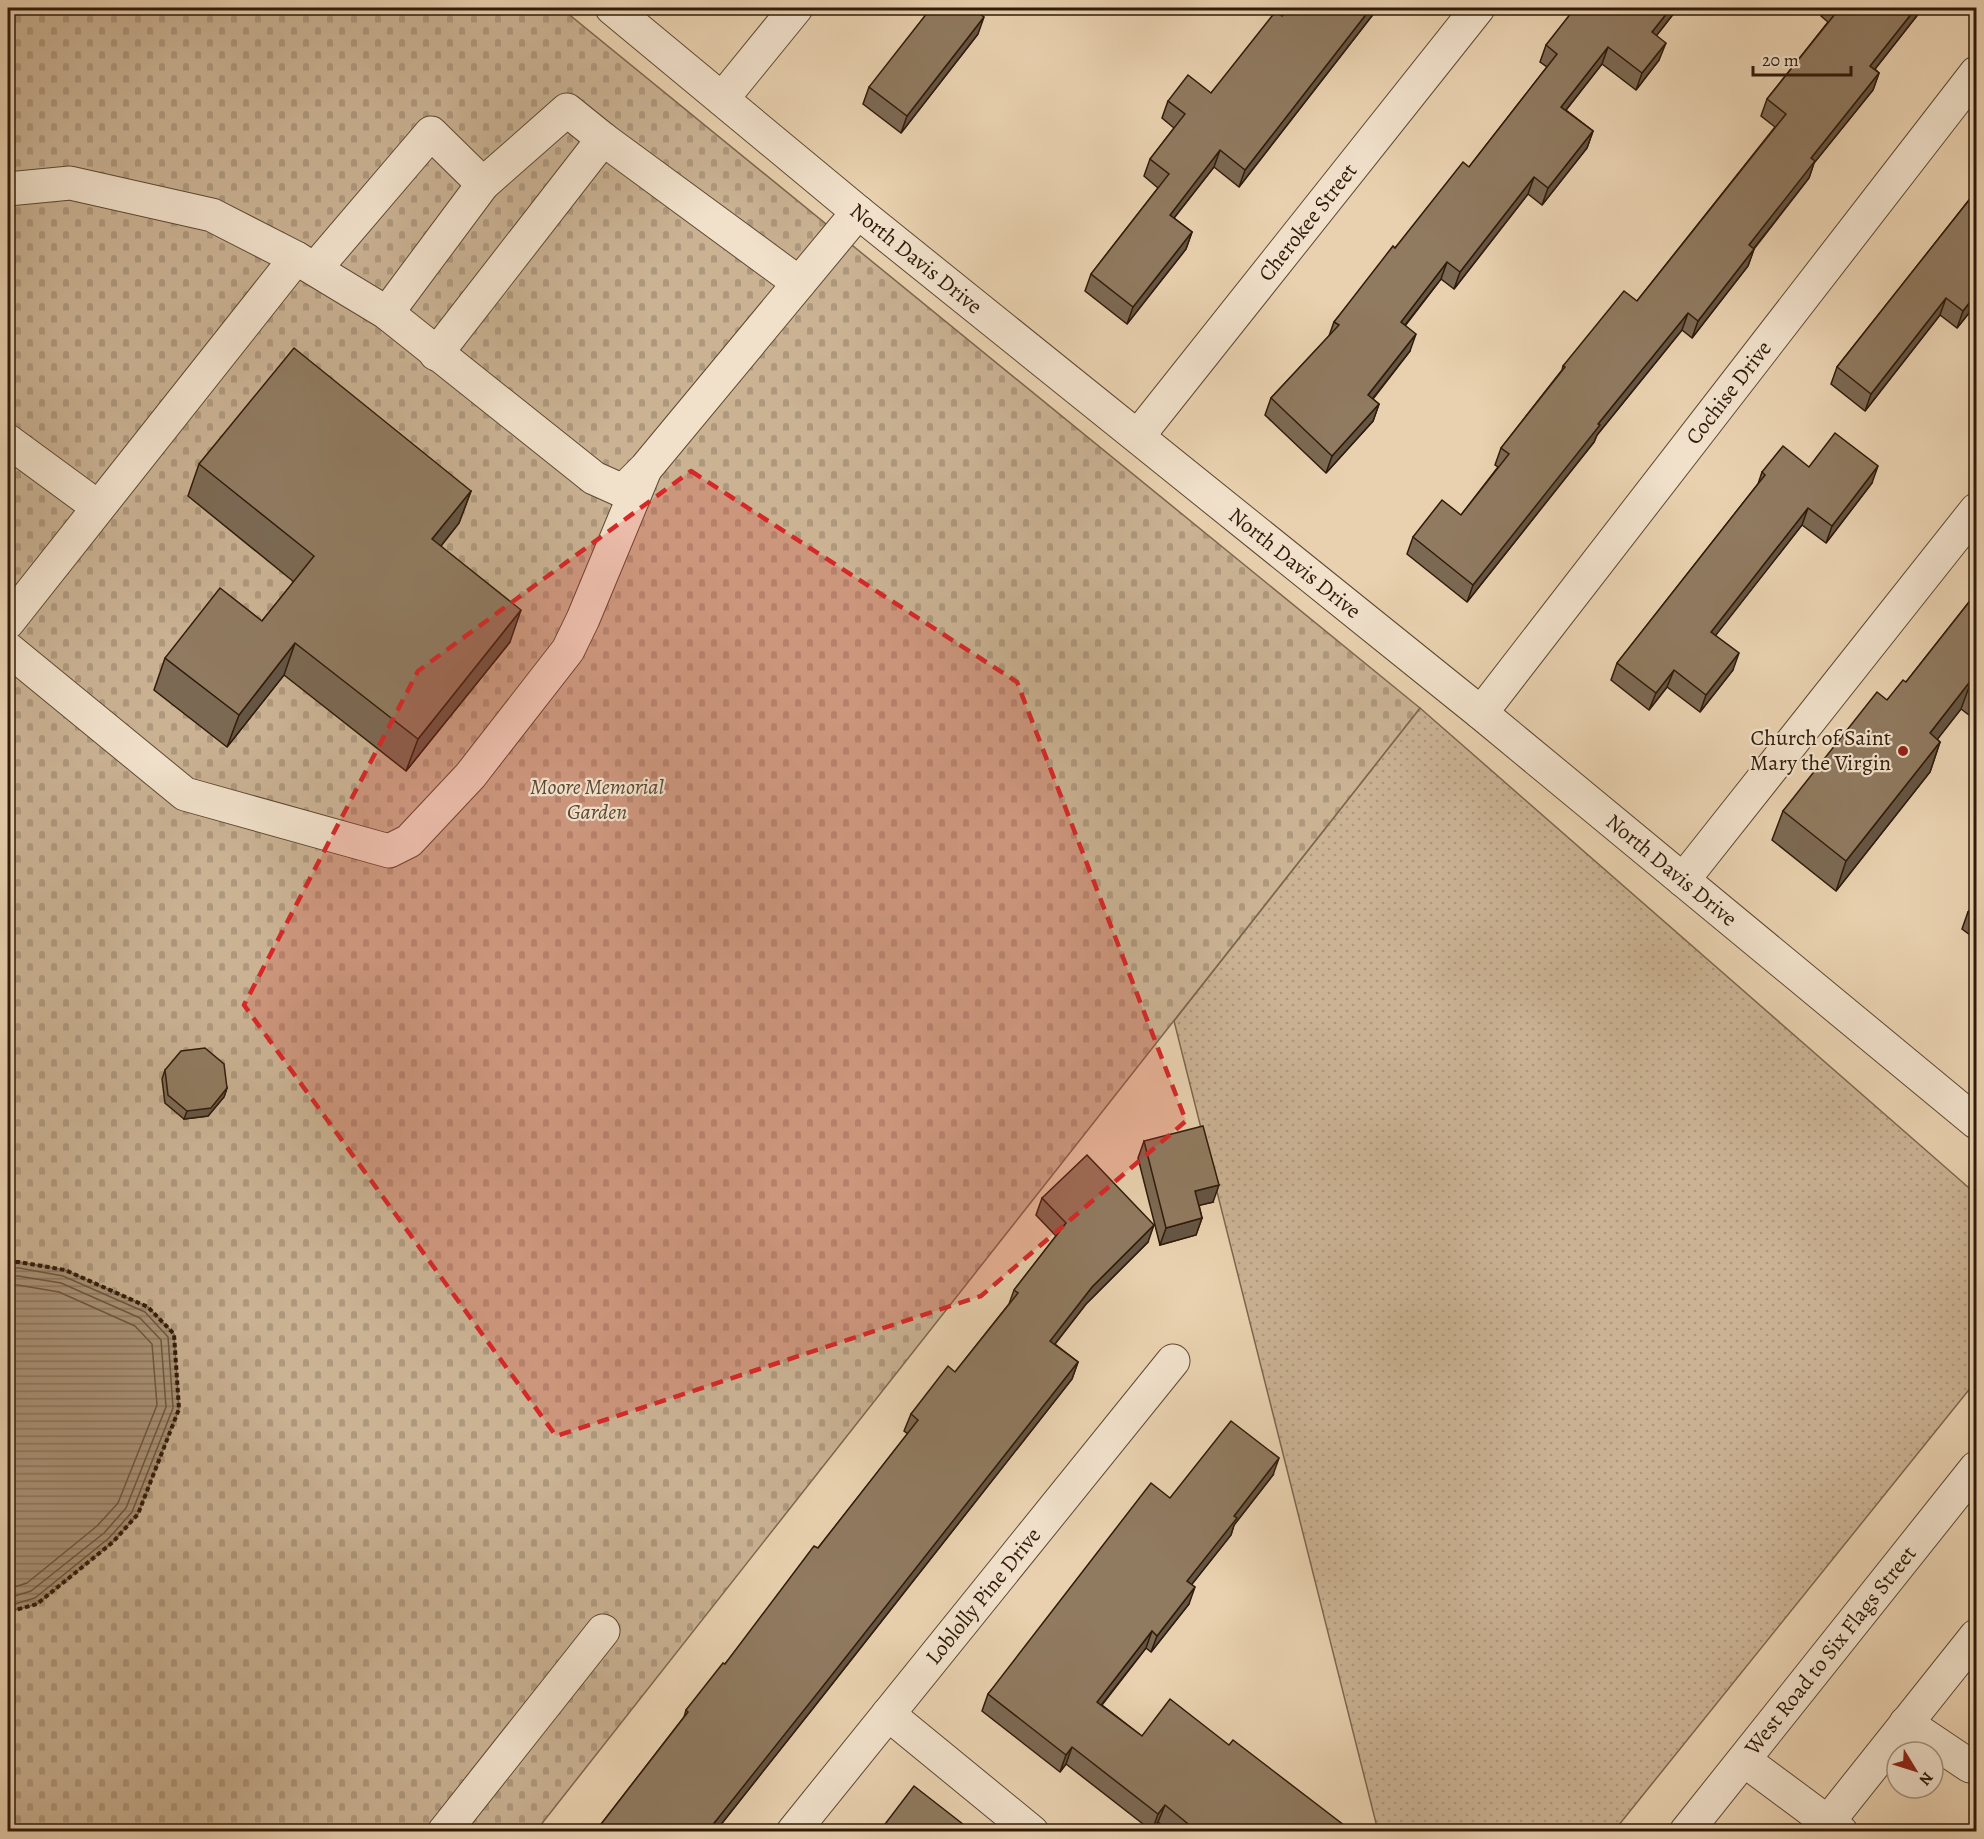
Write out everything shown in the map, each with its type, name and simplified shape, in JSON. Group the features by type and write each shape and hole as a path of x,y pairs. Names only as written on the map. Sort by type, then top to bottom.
{"street":[{"name":"North Davis Drive","path":"612,8 858,212 1481,713 1975,1117"},
{"path":"722,99 796,8"},
{"name":"Cherokee Street","path":"1137,436 1478,8"},
{"name":"Cochise Drive","path":"1481,713 1977,73"},
{"path":"387,313 483,184 567,110 799,283"},
{"path":"8,622 98,507 306,264 431,134 483,184"},
{"path":"436,354 603,139"},
{"path":"8,189 70,183 212,215 306,264 387,313 594,478 623,491 646,468 858,212"},
{"path":"8,441 98,507"},
{"path":"8,649 185,794 389,851 409,841 470,776 568,650 646,468"},
{"path":"1683,880 1977,510"},
{"name":"Loblolly Pine Drive","path":"793,1832 1173,1362"},
{"name":"West Road to Six Flags Street","path":"1686,1832 1977,1468"},
{"path":"444,1832 603,1632"},
{"path":"1744,1760 1829,1828 1906,1723 1977,1636"},
{"path":"888,1714 1032,1832"},
{"path":"1906,1723 1970,1766 1977,1766"}],"path":[{"path":"8,1262 65,1270 148,1307 174,1334 179,1409 138,1514 113,1542 37,1604 8,1612"}],"highlighted area":[{"path":"691,471 1017,682 1186,1121 981,1296 556,1436 244,1005 418,671"}],"green space":[{"name":"Moore Memorial Garden","path":"8,8 561,8 1420,708 536,1831 8,1832"},
{"path":"1420,708 1976,1194 1976,1381 1614,1831 1378,1831 1174,1021"}],"water":[{"path":"8,1262 65,1270 148,1307 174,1334 179,1409 138,1514 113,1542 37,1604 8,1612"}],"building":[{"path":"931,8 972,8 984,17 907,116 869,87"},
{"path":"1289,8 1371,8 1245,170 1220,150 1170,215 1192,232 1133,307 1091,274 1169,174 1150,159 1185,114 1168,101 1188,75 1211,93 1276,11 1282,16"},
{"path":"1575,8 1671,8 1652,32 1666,43 1642,73 1608,47 1561,107 1593,131 1548,188 1534,177 1460,272 1447,262 1401,322 1416,334 1368,395 1379,404 1332,456 1271,398 1339,325 1334,322 1463,162 1469,167 1557,54 1546,45"},
{"path":"1838,8 1916,8 1870,66 1879,73 1811,158 1815,161 1749,245 1754,249 1698,321 1688,313 1473,585 1413,537 1442,500 1461,515 1509,454 1501,448 1624,291 1637,301 1786,114 1767,99"},
{"path":"1977,190 1977,293 1963,311 1946,298 1871,394 1837,367"},
{"path":"294,348 471,491 432,539 521,610 418,739 295,643 239,715 165,658 220,588 262,621 314,556 199,464"},
{"path":"1835,433 1878,466 1832,526 1808,508 1711,632 1739,653 1706,695 1674,670 1656,693 1617,663 1765,475 1762,472 1783,446 1809,467"},
{"path":"1977,592 1977,682 1972,679 1930,733 1940,742 1846,861 1783,811 1877,692 1887,700 1903,680 1906,682"},
{"path":"1977,902 1977,918 1968,912"},
{"path":"205,1048 224,1064 227,1088 211,1108 187,1111 168,1095 165,1070 181,1051"},
{"path":"1203,1126 1219,1185 1195,1191 1202,1218 1166,1228 1144,1141"},
{"path":"1087,1155 1154,1225 1092,1287 1050,1341 1078,1362 707,1832 595,1832 688,1712 686,1710 723,1663 725,1664 814,1546 818,1548 918,1420 911,1414 948,1366 955,1372 1018,1293 1014,1290 1066,1223 1042,1198"},
{"path":"1231,1421 1279,1458 1234,1516 1237,1518 1187,1581 1195,1587 1157,1636 1152,1631 1097,1702 1142,1736 1170,1699 1229,1745 1233,1740 1349,1829 1348,1832 1198,1832 1165,1805 1158,1814 1072,1747 1066,1755 988,1694 1151,1483 1170,1498"},
{"path":"914,1786 973,1832 879,1832"}],"place":[{"name":"Church of Saint Mary the Virgin","path":"1903,751"}]}
